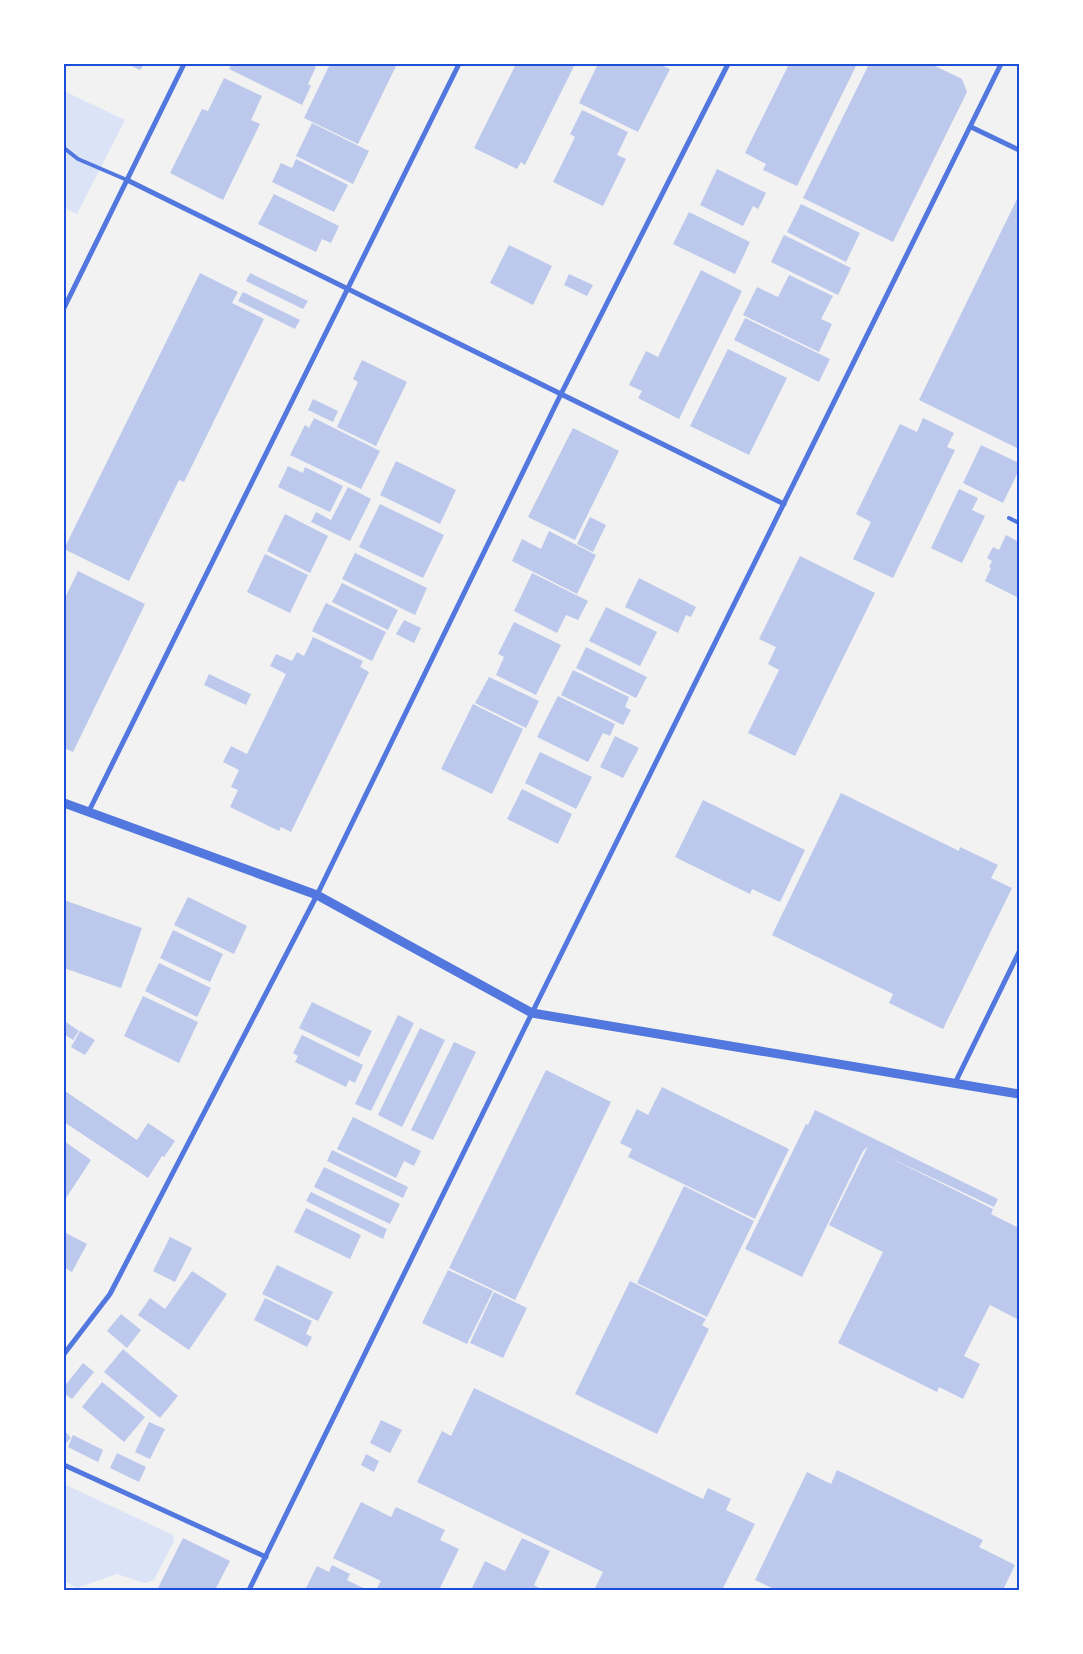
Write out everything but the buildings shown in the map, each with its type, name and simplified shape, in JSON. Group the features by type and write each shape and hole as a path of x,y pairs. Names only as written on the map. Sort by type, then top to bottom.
{"street":[{"path":"64,308 184,64"},
{"path":"88,812 459,64"},
{"path":"64,1354 110,1294 317,895 561,394 728,64"},
{"path":"249,1590 532,1013 971,127 1000,64"},
{"path":"971,127 1019,150"},
{"path":"127,180 784,504"},
{"path":"64,804 317,895 532,1013 1019,1094"},
{"path":"955,1083 1019,952"},
{"path":"64,1464 266,1557"}],"lane":[{"path":"64,148 78,159 127,180"},
{"path":"1009,518 1019,523"}],"shaded area":[{"path":"64,91 125,120 77,214 64,208"},
{"path":"64,1484 173,1535 174,1541 154,1580 144,1583 117,1574 77,1588 64,1581"}]}
